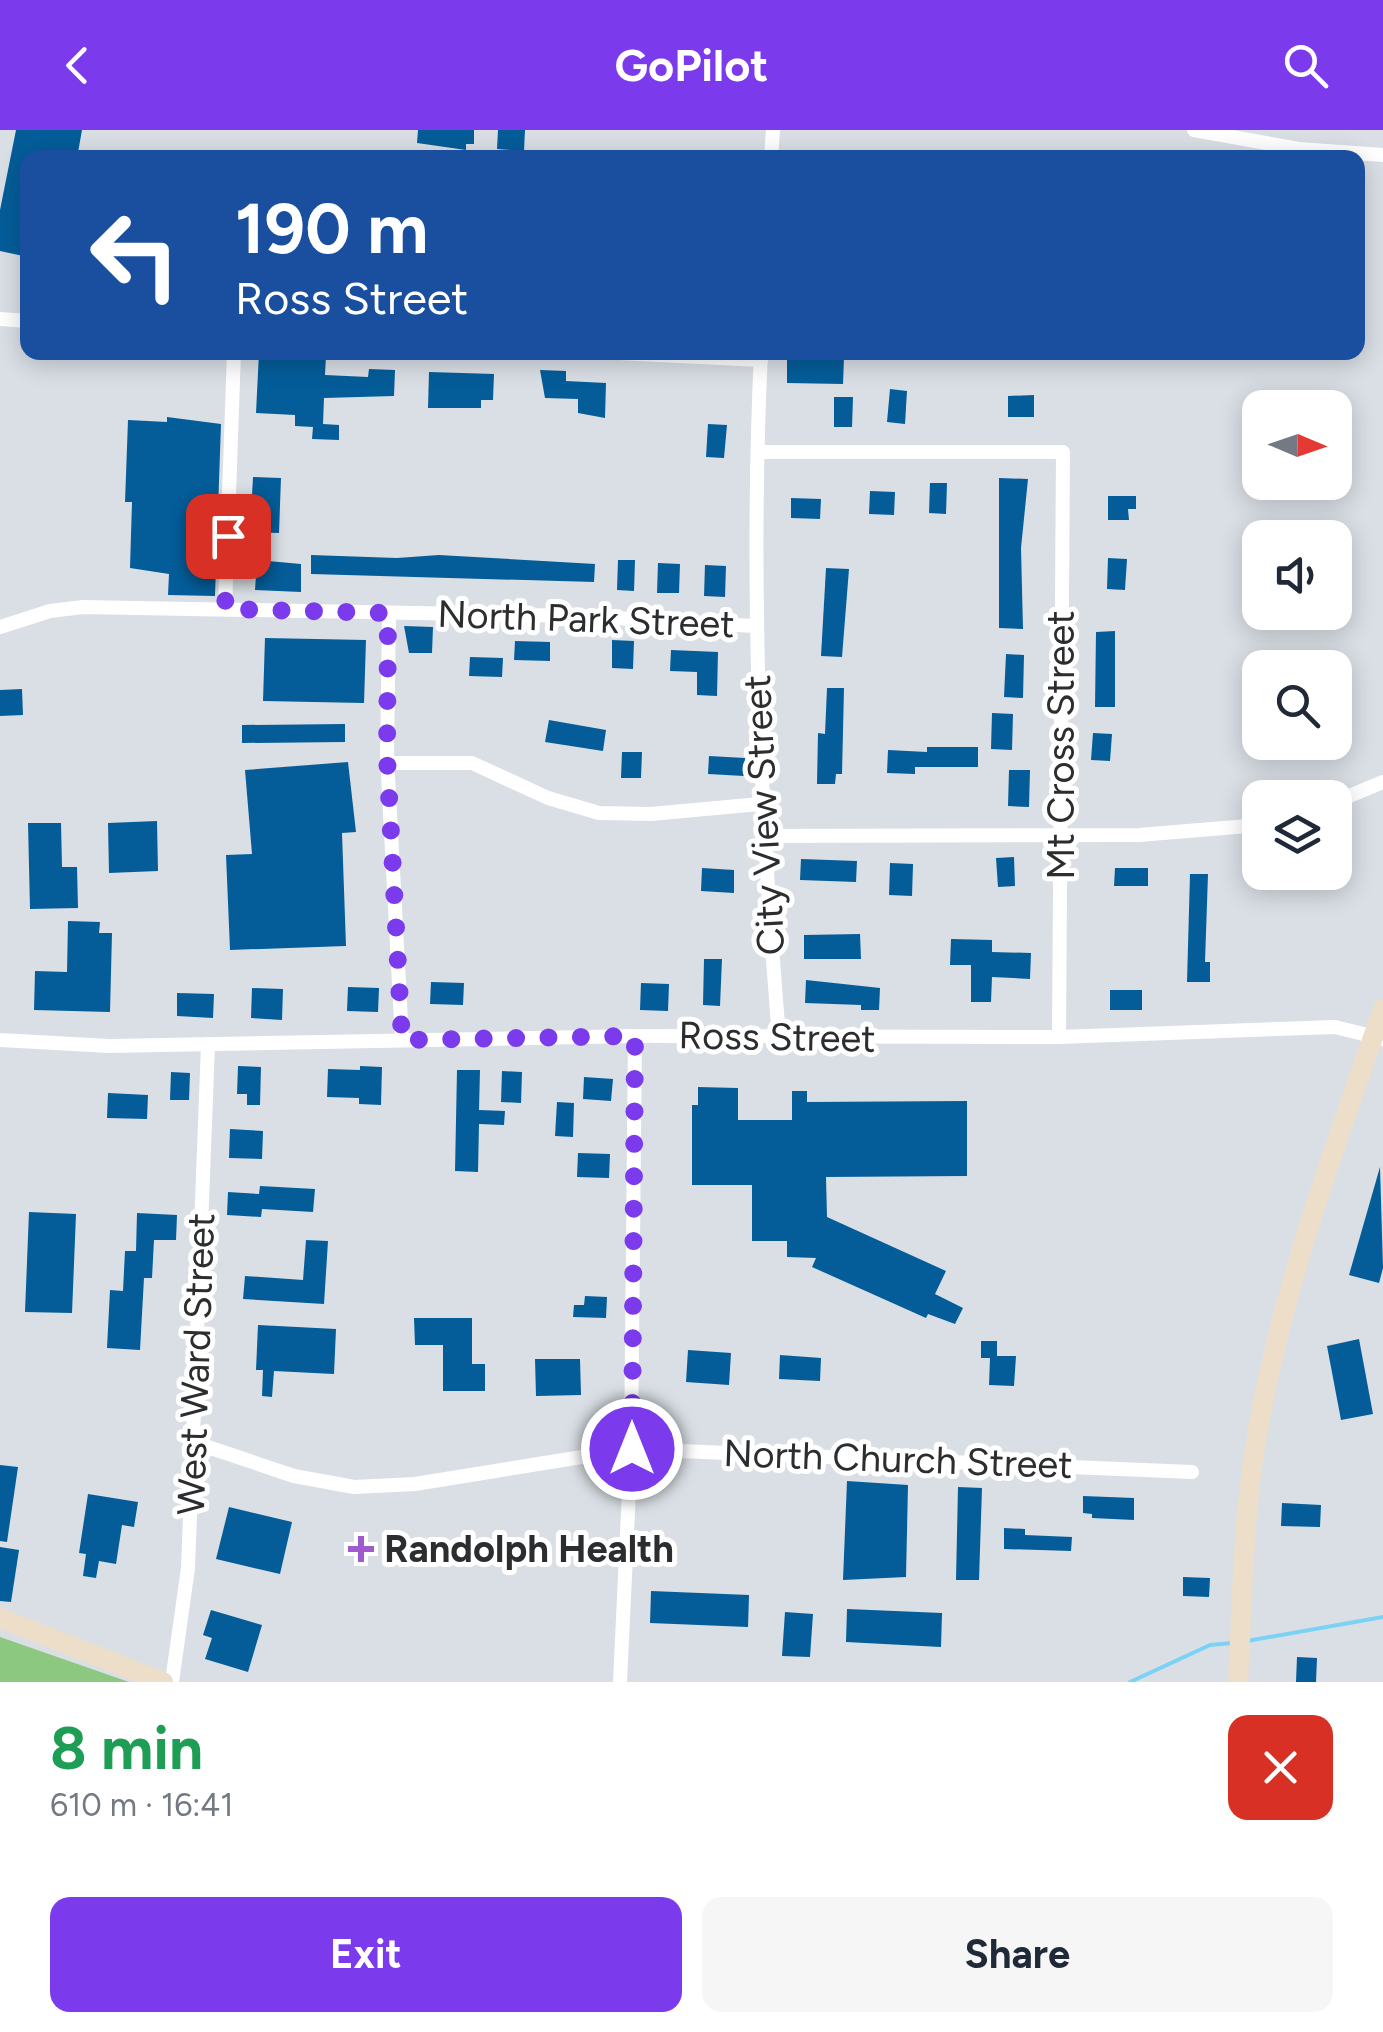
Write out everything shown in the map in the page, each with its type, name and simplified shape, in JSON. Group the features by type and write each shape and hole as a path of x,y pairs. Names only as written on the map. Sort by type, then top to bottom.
{"main road":[{"path":"1238,1682 1248,1514 1269,1370 1326,1168 1379,1037 1383,1009"},
{"path":"0,1618 162,1682"}],"street":[{"path":"1194,130 1322,150"},
{"path":"225,609 234,360"},
{"name":"City View Street","path":"761,360 754,626 760,804 779,1037"},
{"name":"Mt Cross Street","path":"759,452 1063,452 1059,1037"},
{"name":"North Park Street","path":"0,627 62,609 388,613 754,626"},
{"path":"388,613 388,763 402,1040"},
{"path":"388,763 472,763 548,798 598,813 760,804"},
{"path":"1352,795 1383,782"},
{"path":"762,836 1139,835 1242,826"},
{"name":"Ross Street","path":"0,1040 92,1046 635,1036 1059,1037 1335,1028 1379,1037"},
{"path":"620,1682 632,1449 635,1036"},
{"name":"West Ward Street","path":"172,1682 186,1583 208,1044"},
{"name":"North Church Street","path":"193,1442 294,1476 354,1487 415,1484 632,1449 1192,1472"}],"green space":[{"path":"0,1637 129,1682 0,1682"}],"building":[{"path":"16,130 82,130 78,150 20,150 20,255 0,251 0,210"},
{"path":"418,130 474,130 474,144 466,144 466,150 417,143"},
{"path":"498,130 525,130 524,150 497,149"},
{"path":"259,360 326,360 325,375 368,377 369,369 395,370 394,396 324,398 323,424 339,425 339,440 312,439 313,427 295,426 295,415 256,413"},
{"path":"787,360 844,360 843,384 787,383"},
{"path":"540,370 566,371 566,381 606,383 605,418 578,413 578,399 545,398"},
{"path":"429,372 494,374 493,400 481,400 481,408 428,408"},
{"path":"890,389 907,391 905,424 887,422"},
{"path":"1034,395 1034,417 1008,417 1008,396"},
{"path":"834,397 853,397 852,427 834,427"},
{"path":"167,417 221,424 215,596 168,595 169,574 130,568 132,502 125,502 128,420 167,422"},
{"path":"708,424 727,425 724,458 706,457"},
{"path":"253,477 281,478 279,533 250,532"},
{"path":"999,478 1028,479 1021,548 1023,629 999,628"},
{"path":"930,483 947,483 946,514 929,513"},
{"path":"870,491 895,492 894,515 869,514"},
{"path":"1108,496 1136,496 1136,509 1128,509 1129,520 1108,520"},
{"path":"791,498 821,499 820,519 791,518"},
{"path":"311,555 439,555 595,564 594,582 311,574"},
{"path":"1108,558 1127,559 1125,590 1107,589"},
{"path":"257,560 301,564 301,592 255,590"},
{"path":"618,560 635,560 634,591 617,590"},
{"path":"658,563 680,564 679,593 657,593"},
{"path":"705,565 726,566 725,597 704,596"},
{"path":"826,568 849,569 842,657 821,656"},
{"path":"404,626 433,627 432,653 409,653"},
{"path":"1115,631 1115,707 1095,707 1096,632"},
{"path":"265,638 366,640 364,703 263,701"},
{"path":"612,640 634,641 633,669 612,668"},
{"path":"515,641 550,642 550,661 514,660"},
{"path":"671,650 718,652 717,696 697,695 697,672 670,671"},
{"path":"1006,654 1024,655 1023,698 1004,697"},
{"path":"470,657 503,658 502,677 469,676"},
{"path":"827,688 844,688 842,774 836,774 835,784 817,784 818,733 825,734"},
{"path":"22,689 23,715 0,716 0,690"},
{"path":"992,713 1013,714 1012,750 991,749"},
{"path":"549,720 606,730 603,751 545,742"},
{"path":"345,724 345,742 242,743 242,725"},
{"path":"1093,733 1112,734 1110,761 1091,760"},
{"path":"927,747 978,747 978,767 915,767 915,774 887,773 888,750 927,752"},
{"path":"622,752 642,752 641,778 621,778"},
{"path":"709,756 745,758 744,776 708,774"},
{"path":"348,762 356,832 342,833 346,946 230,950 226,855 252,854 245,770"},
{"path":"1009,770 1030,770 1029,807 1008,806"},
{"path":"157,821 158,871 109,873 108,823"},
{"path":"28,823 61,823 62,867 77,867 78,908 30,909"},
{"path":"1014,857 1015,886 998,887 996,858"},
{"path":"801,859 857,861 856,882 800,880"},
{"path":"890,863 913,864 912,896 889,895"},
{"path":"702,868 734,870 734,893 701,891"},
{"path":"1115,868 1148,868 1148,886 1114,886"},
{"path":"1190,874 1208,874 1205,962 1210,962 1210,982 1187,982"},
{"path":"68,921 100,922 99,933 112,933 110,1012 34,1010 35,971 67,972"},
{"path":"860,934 861,959 804,959 804,935"},
{"path":"951,939 992,940 992,952 1031,953 1030,979 992,977 991,1002 971,1002 971,965 950,965"},
{"path":"704,959 722,959 720,1006 703,1005"},
{"path":"806,980 880,988 879,1010 861,1010 861,1005 805,1003"},
{"path":"431,982 464,983 463,1005 430,1004"},
{"path":"641,983 669,984 668,1011 640,1010"},
{"path":"348,987 379,988 378,1012 347,1011"},
{"path":"252,988 283,989 282,1020 251,1018"},
{"path":"1110,990 1142,990 1142,1010 1110,1010"},
{"path":"177,993 214,994 213,1018 177,1016"},
{"path":"238,1066 261,1067 260,1105 247,1105 247,1094 237,1094"},
{"path":"360,1066 382,1067 381,1105 359,1104 359,1098 327,1097 328,1069 360,1070"},
{"path":"457,1070 480,1070 479,1110 505,1111 504,1125 479,1124 478,1172 455,1171"},
{"path":"502,1071 522,1072 521,1103 501,1102"},
{"path":"171,1072 190,1073 189,1100 170,1100"},
{"path":"584,1077 613,1079 611,1101 583,1099"},
{"path":"698,1087 738,1088 738,1120 792,1120 792,1091 807,1091 807,1102 967,1101 967,1176 826,1177 827,1217 946,1271 935,1294 963,1308 955,1324 928,1314 926,1318 812,1267 816,1258 787,1257 787,1241 752,1241 752,1185 692,1185 692,1105 698,1105"},
{"path":"108,1093 148,1095 147,1119 107,1118"},
{"path":"557,1102 574,1103 573,1137 555,1136"},
{"path":"230,1129 263,1131 262,1159 229,1158"},
{"path":"578,1153 610,1154 609,1178 577,1177"},
{"path":"1380,1167 1383,1268 1379,1283 1349,1275"},
{"path":"260,1186 315,1189 313,1212 262,1209 261,1217 227,1215 228,1192 259,1194"},
{"path":"29,1212 76,1214 72,1313 25,1312"},
{"path":"137,1213 177,1215 176,1240 154,1240 152,1278 144,1278 140,1350 107,1348 110,1290 123,1291 125,1251 136,1251"},
{"path":"306,1240 328,1241 324,1304 243,1299 245,1276 303,1280"},
{"path":"585,1296 607,1297 606,1318 573,1317 574,1305 584,1305"},
{"path":"414,1318 472,1318 472,1364 485,1364 485,1391 443,1391 443,1345 415,1345"},
{"path":"258,1325 336,1329 334,1374 274,1371 272,1397 262,1396 263,1370 256,1370"},
{"path":"1359,1339 1373,1414 1341,1420 1327,1346"},
{"path":"981,1341 997,1341 997,1356 1016,1356 1014,1386 989,1385 990,1358 981,1358"},
{"path":"688,1350 731,1353 729,1385 686,1382"},
{"path":"780,1355 821,1358 820,1381 779,1379"},
{"path":"535,1359 580,1359 581,1395 536,1396"},
{"path":"0,1465 18,1467 7,1542 0,1541"},
{"path":"847,1481 908,1485 906,1577 843,1580"},
{"path":"958,1487 982,1488 979,1580 956,1580"},
{"path":"88,1494 138,1502 134,1527 122,1525 116,1564 99,1561 96,1578 83,1576 86,1554 79,1553"},
{"path":"1083,1496 1134,1498 1134,1520 1092,1518 1092,1514 1083,1513"},
{"path":"1282,1503 1321,1505 1320,1527 1281,1526"},
{"path":"229,1507 292,1522 280,1574 216,1559"},
{"path":"1004,1528 1025,1529 1025,1535 1072,1537 1071,1551 1004,1549"},
{"path":"0,1547 19,1550 11,1602 0,1601"},
{"path":"1183,1577 1210,1578 1209,1597 1183,1596"},
{"path":"651,1591 749,1595 748,1627 650,1623"},
{"path":"847,1609 942,1613 941,1647 846,1642"},
{"path":"211,1610 262,1625 248,1672 205,1659 212,1638 203,1635"},
{"path":"785,1612 813,1614 810,1657 782,1656"},
{"path":"1297,1657 1317,1658 1316,1682 1296,1682"}],"waterway":[{"path":"1247,1641 1383,1617"},
{"path":"1130,1682 1210,1645 1232,1643"}],"place":[{"name":"Randolph Health","path":"361,1549"}],"route":[{"path":"228,536 225,609 388,613 387,757 402,1040 635,1036 632,1449"}]}
